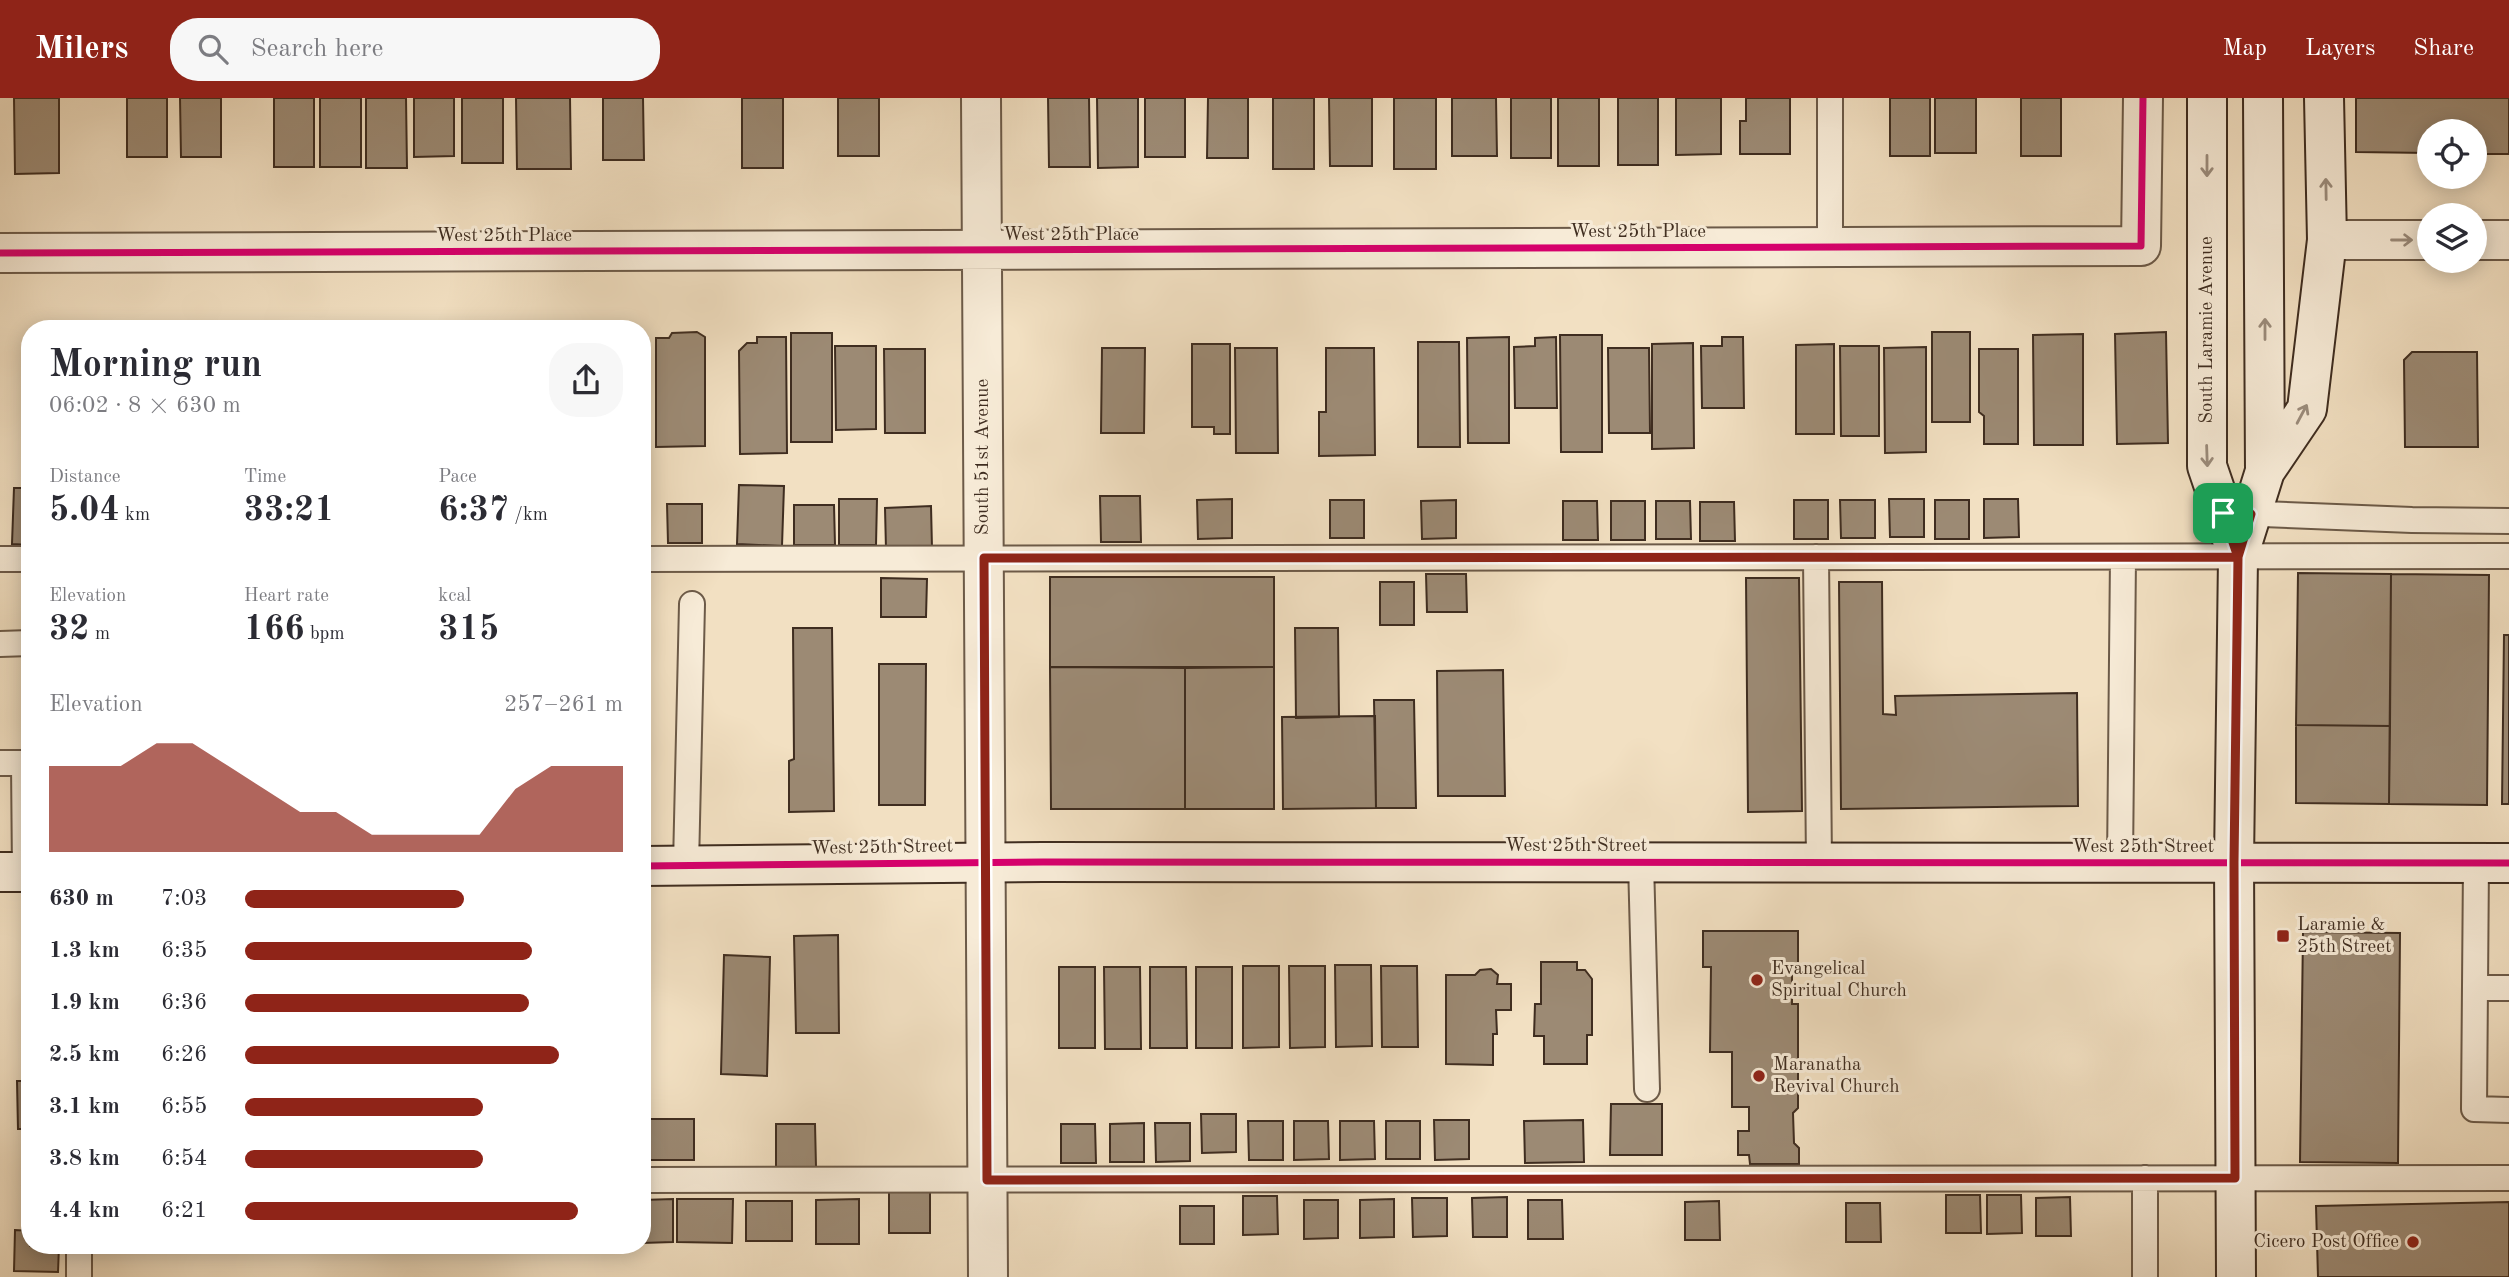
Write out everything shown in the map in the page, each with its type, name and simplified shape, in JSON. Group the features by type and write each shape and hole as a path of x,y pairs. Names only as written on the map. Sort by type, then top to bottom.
{"street":[{"name":"South 51st Avenue","path":"981,98 988,1277"},
{"name":"West 25th Place","path":"0,253 2141,246 2143,98"},
{"name":"South Laramie Avenue","path":"2207,98 2207,466 2237,513"},
{"path":"2263,98 2265,471"},
{"path":"2236,1277 2234,862 2237,513 2306,409 2327,240 2323,98"},
{"path":"2327,240 2417,240"},
{"path":"2487,240 2509,240"},
{"name":"West 25th Street","path":"651,866 985,862 2492,863"}],"lane":[{"path":"1830,98 1830,247"},
{"path":"2237,513 2509,521"},
{"path":"651,559 2509,556"},
{"path":"1816,557 1819,863"},
{"path":"2120,863 2123,557"},
{"path":"0,559 21,559"},
{"path":"686,865 692,604"},
{"path":"0,644 21,643"},
{"path":"18,763 18,872"},
{"path":"1641,862 1647,1089"},
{"path":"2492,863 2475,988 2474,1110 2509,1110"},
{"path":"2475,988 2509,988"},
{"path":"2145,1277 2146,1178"},
{"path":"651,1180 2509,1178"},
{"path":"79,1254 79,1277"}],"building":[{"path":"14,98 59,98 59,173 15,174"},
{"path":"127,98 167,98 167,157 127,157"},
{"path":"180,98 221,98 221,157 181,157"},
{"path":"274,98 314,98 314,167 274,167"},
{"path":"320,98 361,98 361,167 320,167"},
{"path":"366,98 406,98 407,168 366,168"},
{"path":"414,98 454,98 454,156 414,157"},
{"path":"462,98 503,98 503,163 462,163"},
{"path":"516,98 570,98 571,169 517,169"},
{"path":"603,98 643,98 644,160 603,160"},
{"path":"742,98 783,98 783,168 742,168"},
{"path":"838,98 879,98 879,156 838,156"},
{"path":"1048,98 1089,98 1090,167 1049,167"},
{"path":"1097,98 1138,98 1138,167 1098,168"},
{"path":"1145,98 1185,98 1185,157 1145,157"},
{"path":"1208,98 1248,98 1248,158 1207,158"},
{"path":"1273,98 1314,98 1314,169 1273,169"},
{"path":"1329,98 1372,98 1372,166 1330,166"},
{"path":"1394,98 1436,98 1436,169 1394,169"},
{"path":"1452,98 1496,98 1497,156 1452,156"},
{"path":"1511,98 1551,98 1551,158 1511,158"},
{"path":"1558,98 1599,98 1599,166 1558,166"},
{"path":"1618,98 1658,98 1658,165 1618,165"},
{"path":"1676,98 1721,98 1721,154 1676,155"},
{"path":"1746,98 1790,98 1790,154 1740,154 1740,121 1746,121"},
{"path":"1890,98 1930,98 1930,156 1890,156"},
{"path":"1935,98 1976,98 1976,153 1935,153"},
{"path":"2021,98 2061,98 2061,156 2021,156"},
{"path":"2356,98 2509,98 2509,154 2487,154 2487,119 2417,119 2417,153 2356,152"},
{"path":"697,332 705,337 705,446 656,447 656,338 669,338 672,333"},
{"path":"1932,332 1970,332 1970,422 1932,422"},
{"path":"2166,332 2168,443 2117,444 2115,334"},
{"path":"791,333 832,333 832,442 791,442"},
{"path":"2083,334 2083,445 2034,445 2033,335"},
{"path":"1560,335 1602,335 1602,452 1561,452"},
{"path":"757,337 786,337 787,453 740,454 739,351 747,343 757,343"},
{"path":"1509,337 1509,443 1468,443 1467,338"},
{"path":"1556,337 1557,408 1515,408 1514,347 1535,346 1535,338"},
{"path":"1722,337 1743,337 1744,408 1702,408 1701,346 1722,346"},
{"path":"1418,342 1459,342 1460,447 1418,447"},
{"path":"1693,343 1694,448 1652,449 1652,344"},
{"path":"1192,344 1230,344 1230,434 1214,434 1214,427 1192,427"},
{"path":"1834,344 1834,434 1796,434 1796,345"},
{"path":"835,346 876,346 876,429 836,430"},
{"path":"1840,346 1879,346 1879,436 1841,436"},
{"path":"1926,347 1926,452 1885,453 1884,348"},
{"path":"1102,348 1145,348 1144,433 1101,433"},
{"path":"1235,348 1277,348 1278,453 1236,453"},
{"path":"1326,348 1374,348 1375,455 1319,456 1319,412 1326,412"},
{"path":"1608,348 1649,348 1650,433 1609,433"},
{"path":"884,349 925,349 925,433 885,433"},
{"path":"1979,349 2018,349 2018,444 1984,444 1984,416 1979,412"},
{"path":"2412,352 2477,352 2478,447 2405,447 2404,360"},
{"path":"739,485 784,486 782,546 737,544"},
{"path":"14,488 21,488 21,544 12,544"},
{"path":"1100,496 1140,496 1141,542 1101,542"},
{"path":"839,499 877,499 876,545 839,545"},
{"path":"1232,499 1232,538 1198,539 1197,500"},
{"path":"1889,499 1924,499 1924,537 1890,537"},
{"path":"1984,499 2018,499 2019,537 1984,538"},
{"path":"1330,500 1364,500 1364,538 1330,538"},
{"path":"1456,500 1456,538 1422,539 1421,501"},
{"path":"1794,500 1828,500 1828,539 1794,539"},
{"path":"1840,500 1875,500 1875,538 1841,538"},
{"path":"1935,500 1969,500 1969,539 1935,539"},
{"path":"1563,501 1597,501 1598,540 1563,540"},
{"path":"1611,501 1645,501 1645,540 1611,540"},
{"path":"1656,501 1690,501 1691,539 1656,539"},
{"path":"1700,502 1734,502 1735,541 1700,541"},
{"path":"667,504 702,504 702,543 668,543"},
{"path":"794,505 834,505 835,545 794,545"},
{"path":"931,506 932,548 886,549 885,508"},
{"path":"2298,573 2391,574 2390,726 2296,725"},
{"path":"1426,574 1466,574 1467,612 1427,612"},
{"path":"2391,574 2489,575 2487,805 2389,804"},
{"path":"1050,577 1274,577 1274,667 1050,667"},
{"path":"881,578 927,579 926,617 881,617"},
{"path":"1746,578 1799,578 1802,811 1748,812"},
{"path":"1380,582 1414,582 1414,625 1380,625"},
{"path":"1839,582 1882,582 1883,714 1896,715 1895,696 2077,693 2078,806 1841,809"},
{"path":"793,628 832,628 834,811 789,812 789,761 794,759"},
{"path":"1295,628 1338,628 1339,717 1296,718"},
{"path":"2504,635 2509,635 2509,804 2502,804"},
{"path":"879,664 926,664 925,805 879,805"},
{"path":"1050,667 1185,668 1185,809 1051,809"},
{"path":"1274,667 1274,809 1185,809 1185,668"},
{"path":"1503,670 1505,796 1438,796 1437,671"},
{"path":"1374,700 1414,700 1416,808 1376,808"},
{"path":"1375,716 1376,808 1283,809 1282,717"},
{"path":"2296,725 2390,726 2389,804 2296,803"},
{"path":"1703,931 1798,931 1798,964 1792,964 1792,1004 1798,1004 1798,1108 1793,1113 1794,1143 1799,1148 1799,1164 1750,1164 1749,1155 1738,1155 1738,1131 1749,1131 1749,1107 1732,1107 1732,1052 1710,1052 1711,967 1703,967"},
{"path":"2303,932 2400,933 2398,1163 2300,1162"},
{"path":"838,935 839,1033 796,1033 794,936"},
{"path":"724,955 770,957 767,1076 721,1074"},
{"path":"1541,962 1577,962 1577,970 1585,970 1592,979 1592,1035 1587,1035 1587,1064 1544,1064 1544,1036 1534,1036 1535,1004 1541,1004"},
{"path":"1335,965 1371,965 1372,1046 1336,1047"},
{"path":"1243,966 1279,966 1279,1047 1243,1048"},
{"path":"1289,966 1325,966 1325,1047 1290,1048"},
{"path":"1381,966 1417,966 1418,1047 1382,1047"},
{"path":"1059,967 1095,967 1095,1048 1059,1048"},
{"path":"1104,967 1140,967 1141,1049 1105,1049"},
{"path":"1150,967 1186,967 1187,1048 1150,1048"},
{"path":"1196,967 1232,967 1232,1048 1196,1048"},
{"path":"1491,969 1498,975 1497,984 1511,984 1511,1010 1496,1010 1497,1034 1493,1034 1493,1065 1446,1064 1446,975 1475,975 1480,970"},
{"path":"17,1081 21,1081 21,1129 18,1129"},
{"path":"1611,1104 1662,1104 1662,1155 1610,1155"},
{"path":"1201,1114 1236,1114 1236,1152 1202,1153"},
{"path":"651,1119 694,1119 694,1160 651,1160"},
{"path":"1434,1120 1469,1120 1469,1159 1435,1160"},
{"path":"1583,1120 1584,1162 1525,1163 1524,1121"},
{"path":"1248,1121 1283,1121 1283,1160 1249,1160"},
{"path":"1294,1121 1328,1121 1329,1159 1294,1160"},
{"path":"1340,1121 1374,1121 1375,1159 1340,1160"},
{"path":"1386,1121 1420,1121 1420,1159 1386,1159"},
{"path":"1144,1123 1144,1162 1110,1162 1110,1124"},
{"path":"1155,1123 1190,1123 1190,1161 1156,1162"},
{"path":"776,1124 815,1124 816,1167 776,1167"},
{"path":"1061,1124 1095,1124 1096,1163 1061,1163"},
{"path":"889,1191 930,1191 930,1233 889,1233"},
{"path":"1946,1195 1980,1195 1981,1233 1946,1233"},
{"path":"1987,1195 2021,1195 2022,1233 1987,1234"},
{"path":"1243,1196 1277,1196 1278,1234 1243,1235"},
{"path":"1507,1197 1507,1237 1473,1237 1472,1198"},
{"path":"2070,1197 2071,1236 2036,1236 2036,1198"},
{"path":"1412,1198 1447,1198 1447,1236 1413,1237"},
{"path":"673,1199 673,1242 651,1243 651,1200"},
{"path":"677,1199 733,1199 732,1243 677,1242"},
{"path":"859,1199 859,1244 816,1244 816,1200"},
{"path":"1394,1199 1394,1237 1360,1238 1360,1200"},
{"path":"1304,1200 1338,1200 1338,1238 1304,1239"},
{"path":"1528,1200 1562,1200 1563,1239 1528,1239"},
{"path":"746,1201 792,1201 792,1241 746,1241"},
{"path":"1719,1201 1720,1240 1685,1240 1685,1202"},
{"name":"Cicero Post Office","path":"2509,1202 2509,1277 2318,1277 2316,1206"},
{"path":"1846,1203 1880,1203 1881,1242 1846,1242"},
{"path":"1180,1206 1214,1206 1214,1244 1180,1244"},
{"path":"15,1230 21,1230 21,1254 59,1254 58,1272 14,1271"}],"cycle path":[{"path":"0,253 2141,246 2143,98"},
{"path":"651,866 1043,862 2509,863"}],"place":[{"name":"Laramie & 25th Street","path":"2283,936"},
{"name":"Evangelical Spiritual Church","path":"1757,980"},
{"name":"Maranatha Revival Church","path":"1759,1076"},
{"name":"Cicero Post Office","path":"2413,1242"}],"route":[{"path":"2223,513 2238,557 984,558 987,1180 2235,1178 2234,862 2238,557 2251,514 2223,513"}]}
